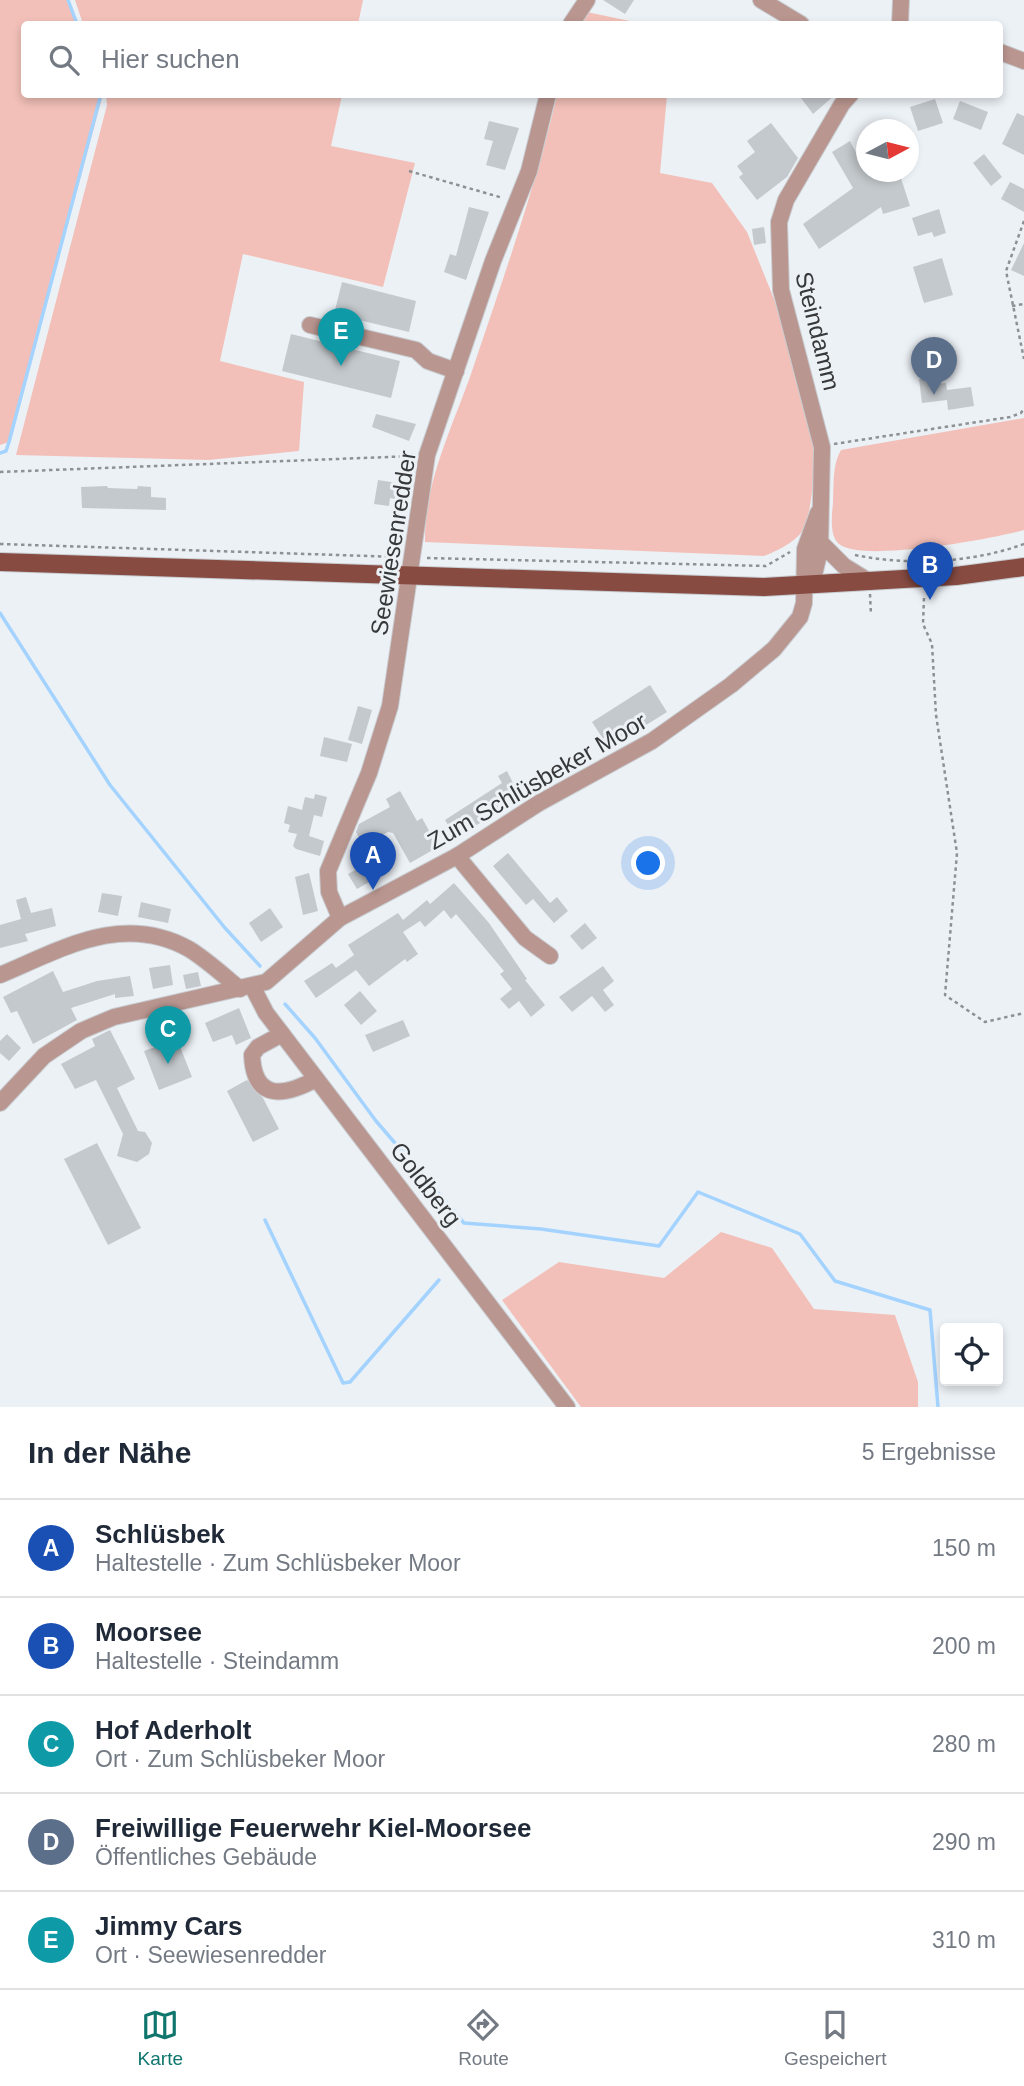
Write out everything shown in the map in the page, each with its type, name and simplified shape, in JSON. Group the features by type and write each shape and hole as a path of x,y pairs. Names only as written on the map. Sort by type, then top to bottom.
{"main road":[{"path":"0,562 409,574 725,587 870,582 1024,567"}],"street":[{"path":"573,21 587,0"},
{"path":"761,0 797,21"},
{"path":"900,21 901,0"},
{"path":"1003,53 1024,61"},
{"name":"Seewiesenredder","path":"340,918 329,892 328,871 332,854 369,773 390,706 428,455 517,202 547,98"},
{"name":"Steindamm","path":"805,586 815,571 820,542 818,513 822,447 781,290 779,222 786,200 847,98"},
{"path":"310,325 416,350 428,360 456,371"},
{"name":"Steindamm","path":"805,586 805,549 818,513"},
{"path":"820,542 844,566 870,582"},
{"name":"Zum Schlüsbeker Moor","path":"0,1103 44,1056 81,1031 114,1017 266,982 340,918 457,856 539,803 652,741 747,673 796,622 803,608 805,586"},
{"path":"457,856 525,938 550,956"},
{"path":"0,975 92,937 125,931 175,942 246,988"},
{"name":"Goldberg","path":"246,988 568,1407"},
{"path":"282,1034 258,1047 253,1055 253,1065 266,1086 284,1094 316,1079"}],"path":[{"path":"408,171 517,202"},
{"path":"1024,221 1006,271 1024,359"},
{"path":"1012,306 1024,304"},
{"path":"822,447 850,440 1010,417 1021,413 1024,408"},
{"path":"0,472 428,455"},
{"path":"869,558 910,562 987,555 1024,544"},
{"path":"870,582 870,615"},
{"path":"924,598 923,624 932,644 936,715 957,853 945,995 985,1022 1024,1013"}],"shaded area":[{"path":"0,0 68,0 76,21 21,21 21,98 102,98 9,442 0,445"},
{"path":"75,0 363,0 359,21 82,21"},
{"path":"587,12 630,21 583,21"},
{"path":"106,98 341,98 331,146 415,163 383,287 243,254 220,361 304,382 299,451 208,460 16,455 107,105"},
{"path":"556,98 667,98 660,173 712,183 747,232 774,299 812,424 814,461 810,506 804,528 787,545 764,556 425,542 434,477 471,374 539,166"},
{"path":"1024,418 1024,530 985,539 899,550 852,549 836,540 832,525 834,483 836,462 841,450"},
{"path":"721,1232 772,1248 814,1309 895,1315 918,1382 918,1407 581,1407 502,1300 559,1262 664,1278"}],"building":[{"path":"603,0 634,0 625,14"},
{"path":"801,98 831,98 813,114"},
{"path":"935,99 943,123 919,131 919,119 914,119 910,107"},
{"path":"960,101 988,112 981,130 953,119"},
{"path":"1017,113 1024,116 1024,155 1002,144"},
{"path":"489,121 519,128 505,170 486,165 493,141 484,139"},
{"path":"771,123 798,158 787,177 757,200 739,177 743,174 737,166 755,152 747,141"},
{"path":"850,141 856,153 856,182 902,182 910,206 883,214 881,207 819,249 803,224 853,188 832,152"},
{"path":"984,154 1002,177 991,186 973,163"},
{"path":"1010,182 1024,189 1024,212 1001,199"},
{"path":"469,207 489,212 466,280 444,272 450,254 456,256"},
{"path":"939,209 946,233 934,237 932,232 918,236 912,218"},
{"path":"764,227 766,243 754,245 752,229"},
{"path":"1024,243 1024,276 1011,270"},
{"path":"942,258 953,295 924,303 913,267"},
{"path":"342,282 416,301 409,332 334,314"},
{"path":"291,334 400,361 391,398 282,371"},
{"path":"935,377 936,384 946,383 947,390 971,387 974,406 948,410 947,400 922,403 919,379"},
{"path":"376,414 416,424 409,441 372,427"},
{"path":"378,480 397,483 395,499 390,498 389,506 374,504"},
{"path":"138,486 151,487 151,497 166,498 166,510 82,508 81,487 137,489"},
{"path":"650,685 667,712 609,748 592,722"},
{"path":"358,706 372,710 362,744 348,740"},
{"path":"324,737 352,744 347,762 320,756"},
{"path":"507,771 522,801 515,805 513,802 456,838 445,820 502,783 498,776"},
{"path":"400,791 417,821 422,818 438,847 410,863 393,833 388,832 363,846 356,832 359,824 390,807 386,799"},
{"path":"315,794 327,797 322,817 314,815 309,836 324,841 320,856 296,849 293,846 297,834 288,832 290,825 284,823 288,806 302,810 305,797 314,799"},
{"path":"508,853 550,903 557,897 568,911 554,923 533,899 526,905 493,866"},
{"path":"377,858 385,873 357,889 348,874"},
{"path":"309,873 318,911 303,915 295,877"},
{"path":"454,883 489,923 527,979 525,980 545,1005 531,1017 519,1001 509,1009 500,999 512,989 500,974 504,971 456,914 451,919 444,910 425,927 420,921 403,932 418,954 407,962 405,959 369,986 356,970 316,998 304,981 332,963 336,968 354,955 348,945 398,913 403,920 427,900 430,904"},
{"path":"102,893 122,896 118,916 98,912"},
{"path":"26,897 31,913 52,908 56,926 25,934 28,941 0,948 0,925 21,919 16,900"},
{"path":"141,902 171,909 168,923 138,917"},
{"path":"270,908 283,927 261,942 249,923"},
{"path":"585,923 597,938 582,950 570,936"},
{"path":"170,965 173,985 153,989 149,968"},
{"path":"603,966 614,981 603,990 614,1005 605,1012 592,996 572,1012 559,997"},
{"path":"53,971 63,992 97,981 130,976 134,996 115,998 115,994 71,1008 77,1020 33,1044 17,1011 11,1013 3,997"},
{"path":"198,972 201,986 186,989 183,975"},
{"path":"360,991 377,1011 361,1025 344,1005"},
{"path":"239,1008 251,1038 236,1045 232,1035 213,1042 205,1023"},
{"path":"403,1020 410,1036 373,1052 365,1035"},
{"path":"110,1030 135,1079 117,1088 138,1131 145,1132 152,1143 149,1154 137,1162 117,1156 123,1134 96,1080 75,1089 61,1064 95,1046 92,1039"},
{"path":"7,1034 21,1048 9,1061 0,1053 0,1041"},
{"path":"177,1039 192,1077 159,1090 144,1051"},
{"path":"247,1080 263,1098 279,1129 253,1142 227,1091"},
{"path":"97,1143 141,1228 108,1245 64,1159"}],"waterway":[{"path":"68,0 76,21"},
{"path":"0,453 6,451 9,442 100,98"},
{"path":"0,613 110,785 225,928 260,966"},
{"path":"285,1004 315,1038 376,1121 464,1223 541,1229 659,1246 698,1192 800,1234 835,1281 930,1310 938,1407"},
{"path":"265,1220 343,1383 350,1382 439,1280"}],"place":[{"name":"Jimmy Cars","path":"341,366"},
{"name":"Freiwillige Feuerwehr Kiel-Moorsee","path":"934,395"},
{"name":"Moorsee","path":"930,600"},
{"name":"Schlüsbek","path":"373,890"},
{"name":"Hof Aderholt","path":"168,1064"}]}
